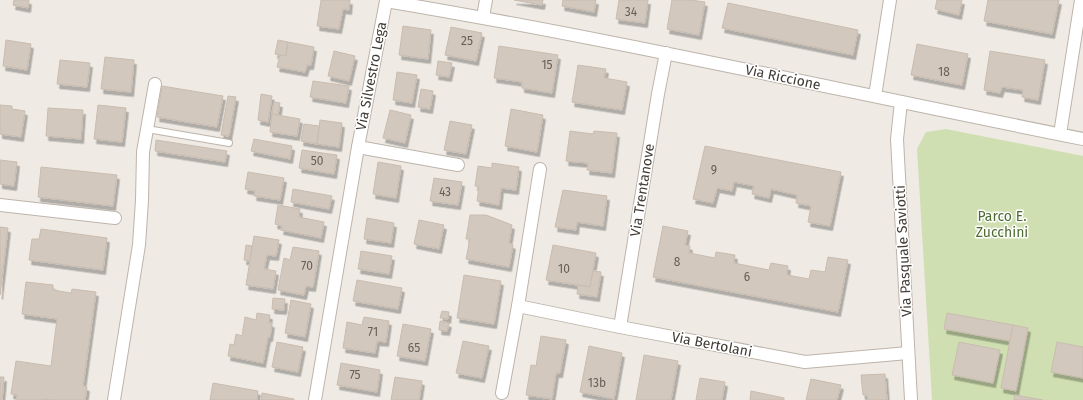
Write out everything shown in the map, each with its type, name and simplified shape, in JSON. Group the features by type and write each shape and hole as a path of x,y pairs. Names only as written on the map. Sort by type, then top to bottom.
{"street":[{"path":"483,17 486,0"},
{"path":"875,96 890,0"},
{"path":"1060,134 1081,0"},
{"name":"Via Silvestro Lega","path":"315,400 358,147 386,1 483,17"},
{"name":"Via Riccione","path":"483,17 1083,139"},
{"name":"Via Trentanove","path":"620,327 666,53"},
{"path":"114,400 139,245 143,152 155,84"},
{"name":"Via Pasquale Saviotti","path":"901,102 897,139 911,400"},
{"name":"Via Silvestro Lega","path":"358,147 458,165"},
{"path":"502,393 518,306 540,169"},
{"path":"0,205 115,218"},
{"name":"Via Bertolani","path":"518,306 805,362 908,353"}],"lane":[{"path":"147,129 229,143"}],"green space":[{"name":"Parco E. Zucchini","path":"946,129 1083,156 1083,400 932,400 917,149 926,132"}],"building":[{"path":"14,0 29,0 28,8 13,5"},
{"path":"321,0 350,0 349,10 343,9 339,29 317,26"},
{"path":"514,0 543,0 542,5"},
{"path":"563,0 596,0 594,12 562,6"},
{"path":"619,0 648,0 645,23 616,19"},
{"path":"672,0 705,2 699,35 667,29"},
{"path":"937,0 962,0 959,15 935,9"},
{"path":"988,0 1059,0 1052,34 984,21"},
{"path":"728,3 858,30 853,55 722,28"},
{"path":"403,26 431,30 428,59 399,55"},
{"path":"451,27 482,33 476,61 445,55"},
{"path":"6,40 31,44 27,70 3,66"},
{"path":"278,40 288,42 286,56 275,54"},
{"path":"288,42 314,47 311,65 307,65 305,72 277,67 280,55 286,56"},
{"path":"917,44 968,54 962,85 911,75"},
{"path":"499,46 558,55 552,93 522,88 522,82 494,78"},
{"path":"334,51 355,56 349,81 328,76"},
{"path":"990,51 1045,60 1038,100 1022,97 1023,90 1002,87 1000,93 984,90"},
{"path":"105,57 134,60 131,92 101,89"},
{"path":"60,60 90,63 87,87 57,84"},
{"path":"438,61 452,63 449,77 436,75"},
{"path":"578,65 606,69 604,78 627,82 622,110 572,102"},
{"path":"397,72 417,75 412,103 393,100"},
{"path":"313,81 349,86 346,103 310,97"},
{"path":"162,86 223,96 217,127 157,117"},
{"path":"421,89 433,91 430,109 418,107"},
{"path":"261,94 272,96 268,122 258,120"},
{"path":"228,96 236,97 229,136 221,135"},
{"path":"274,102 280,103 278,115 272,114"},
{"path":"0,105 12,106 12,109 25,111 21,137 0,134"},
{"path":"98,105 126,108 122,142 94,139"},
{"path":"48,108 83,110 81,139 46,136"},
{"path":"511,109 543,115 537,152 505,146"},
{"path":"390,110 411,115 405,143 383,138"},
{"path":"272,114 300,119 297,136 270,132"},
{"path":"320,120 342,123 339,147 317,144"},
{"path":"450,121 472,125 466,154 444,150"},
{"path":"304,124 319,126 317,144 301,141"},
{"path":"570,131 593,134 594,131 617,133 612,173 587,170 588,163 566,161"},
{"path":"254,139 292,146 290,159 251,151"},
{"path":"156,140 227,151 225,162 155,151"},
{"path":"705,146 841,172 830,226 808,222 811,206 796,203 797,195 771,189 769,198 752,194 754,186 734,182 732,191 717,188 713,203 693,199"},
{"path":"302,150 337,155 334,174 299,168"},
{"path":"0,160 17,162 14,186 0,184"},
{"path":"378,162 401,166 396,198 373,194"},
{"path":"492,163 519,167 516,190 501,188 499,205 477,201 479,187 475,186 478,166 492,168"},
{"path":"41,167 117,175 113,206 38,197"},
{"path":"248,172 284,178 280,200 254,196 255,191 245,189"},
{"path":"434,178 462,182 458,205 430,201"},
{"path":"293,189 332,196 329,209 291,202"},
{"path":"563,190 607,196 603,226 577,222 576,230 555,227"},
{"path":"278,205 300,209 299,217 324,222 321,238 281,230 282,226 275,224"},
{"path":"470,215 486,215 512,225 509,243 513,245 509,267 466,259 470,239 466,239"},
{"path":"367,218 394,223 391,243 364,239"},
{"path":"419,220 444,225 439,249 414,244"},
{"path":"663,226 688,231 685,245 690,246 689,253 715,258 716,252 735,255 734,263 769,270 771,263 788,266 787,275 809,279 811,270 825,272 828,257 848,260 838,312 653,277"},
{"path":"0,227 8,228 0,295"},
{"path":"41,229 107,238 103,270 29,260 32,239 39,239"},
{"path":"254,236 279,240 276,256 267,255 264,269 276,271 273,289 246,285"},
{"path":"246,245 252,246 250,261 244,260"},
{"path":"553,245 596,253 590,287 546,280"},
{"path":"293,247 319,251 313,287 306,286 304,295 278,290 284,258 290,260"},
{"path":"361,251 392,256 389,274 358,269"},
{"path":"593,271 601,272 597,297 577,294 578,285 590,287"},
{"path":"464,275 501,281 494,324 457,318"},
{"path":"357,280 402,288 398,309 353,301"},
{"path":"26,282 53,285 53,290 71,293 72,289 96,292 83,386 87,387 85,400 17,400 17,395 11,394 16,361 51,366 57,319 22,314"},
{"path":"273,298 285,299 284,310 272,309"},
{"path":"291,300 311,304 305,337 285,333"},
{"path":"442,311 449,312 448,319 440,318"},
{"path":"257,313 270,315 269,323 272,323 263,363 228,356 230,344 234,345 236,334 242,336 245,317 256,320"},
{"path":"947,313 1013,325 1010,341 944,329"},
{"path":"364,317 389,321 386,342 377,341 375,353 343,348 347,322 362,325"},
{"path":"440,321 449,323 447,331 439,330"},
{"path":"403,324 431,329 425,361 397,356"},
{"path":"1013,325 1028,328 1016,391 1001,388"},
{"path":"541,336 566,340 560,373 556,373 552,399 526,395 531,365 536,366"},
{"path":"463,341 489,346 482,378 456,373"},
{"path":"277,342 303,347 298,372 272,367"},
{"path":"959,342 1000,350 993,383 952,375"},
{"path":"1057,342 1083,347 1083,378 1051,372"},
{"path":"589,346 622,353 614,399 580,392"},
{"path":"644,355 678,361 671,400 636,400"},
{"path":"341,363 380,370 377,392 337,385"},
{"path":"885,374 887,400 868,400 867,395 863,395 861,375"},
{"path":"0,377 4,377 2,400 0,400"},
{"path":"395,377 422,381 419,400 391,400"},
{"path":"700,378 725,382 722,400 696,400"},
{"path":"811,379 841,385 837,400 806,400"},
{"path":"213,383 258,391 257,400 210,400"},
{"path":"751,391 784,398 784,400 750,400"},
{"path":"262,393 294,399 294,400 261,400"},
{"path":"1015,395 1043,400 1014,400"}]}
